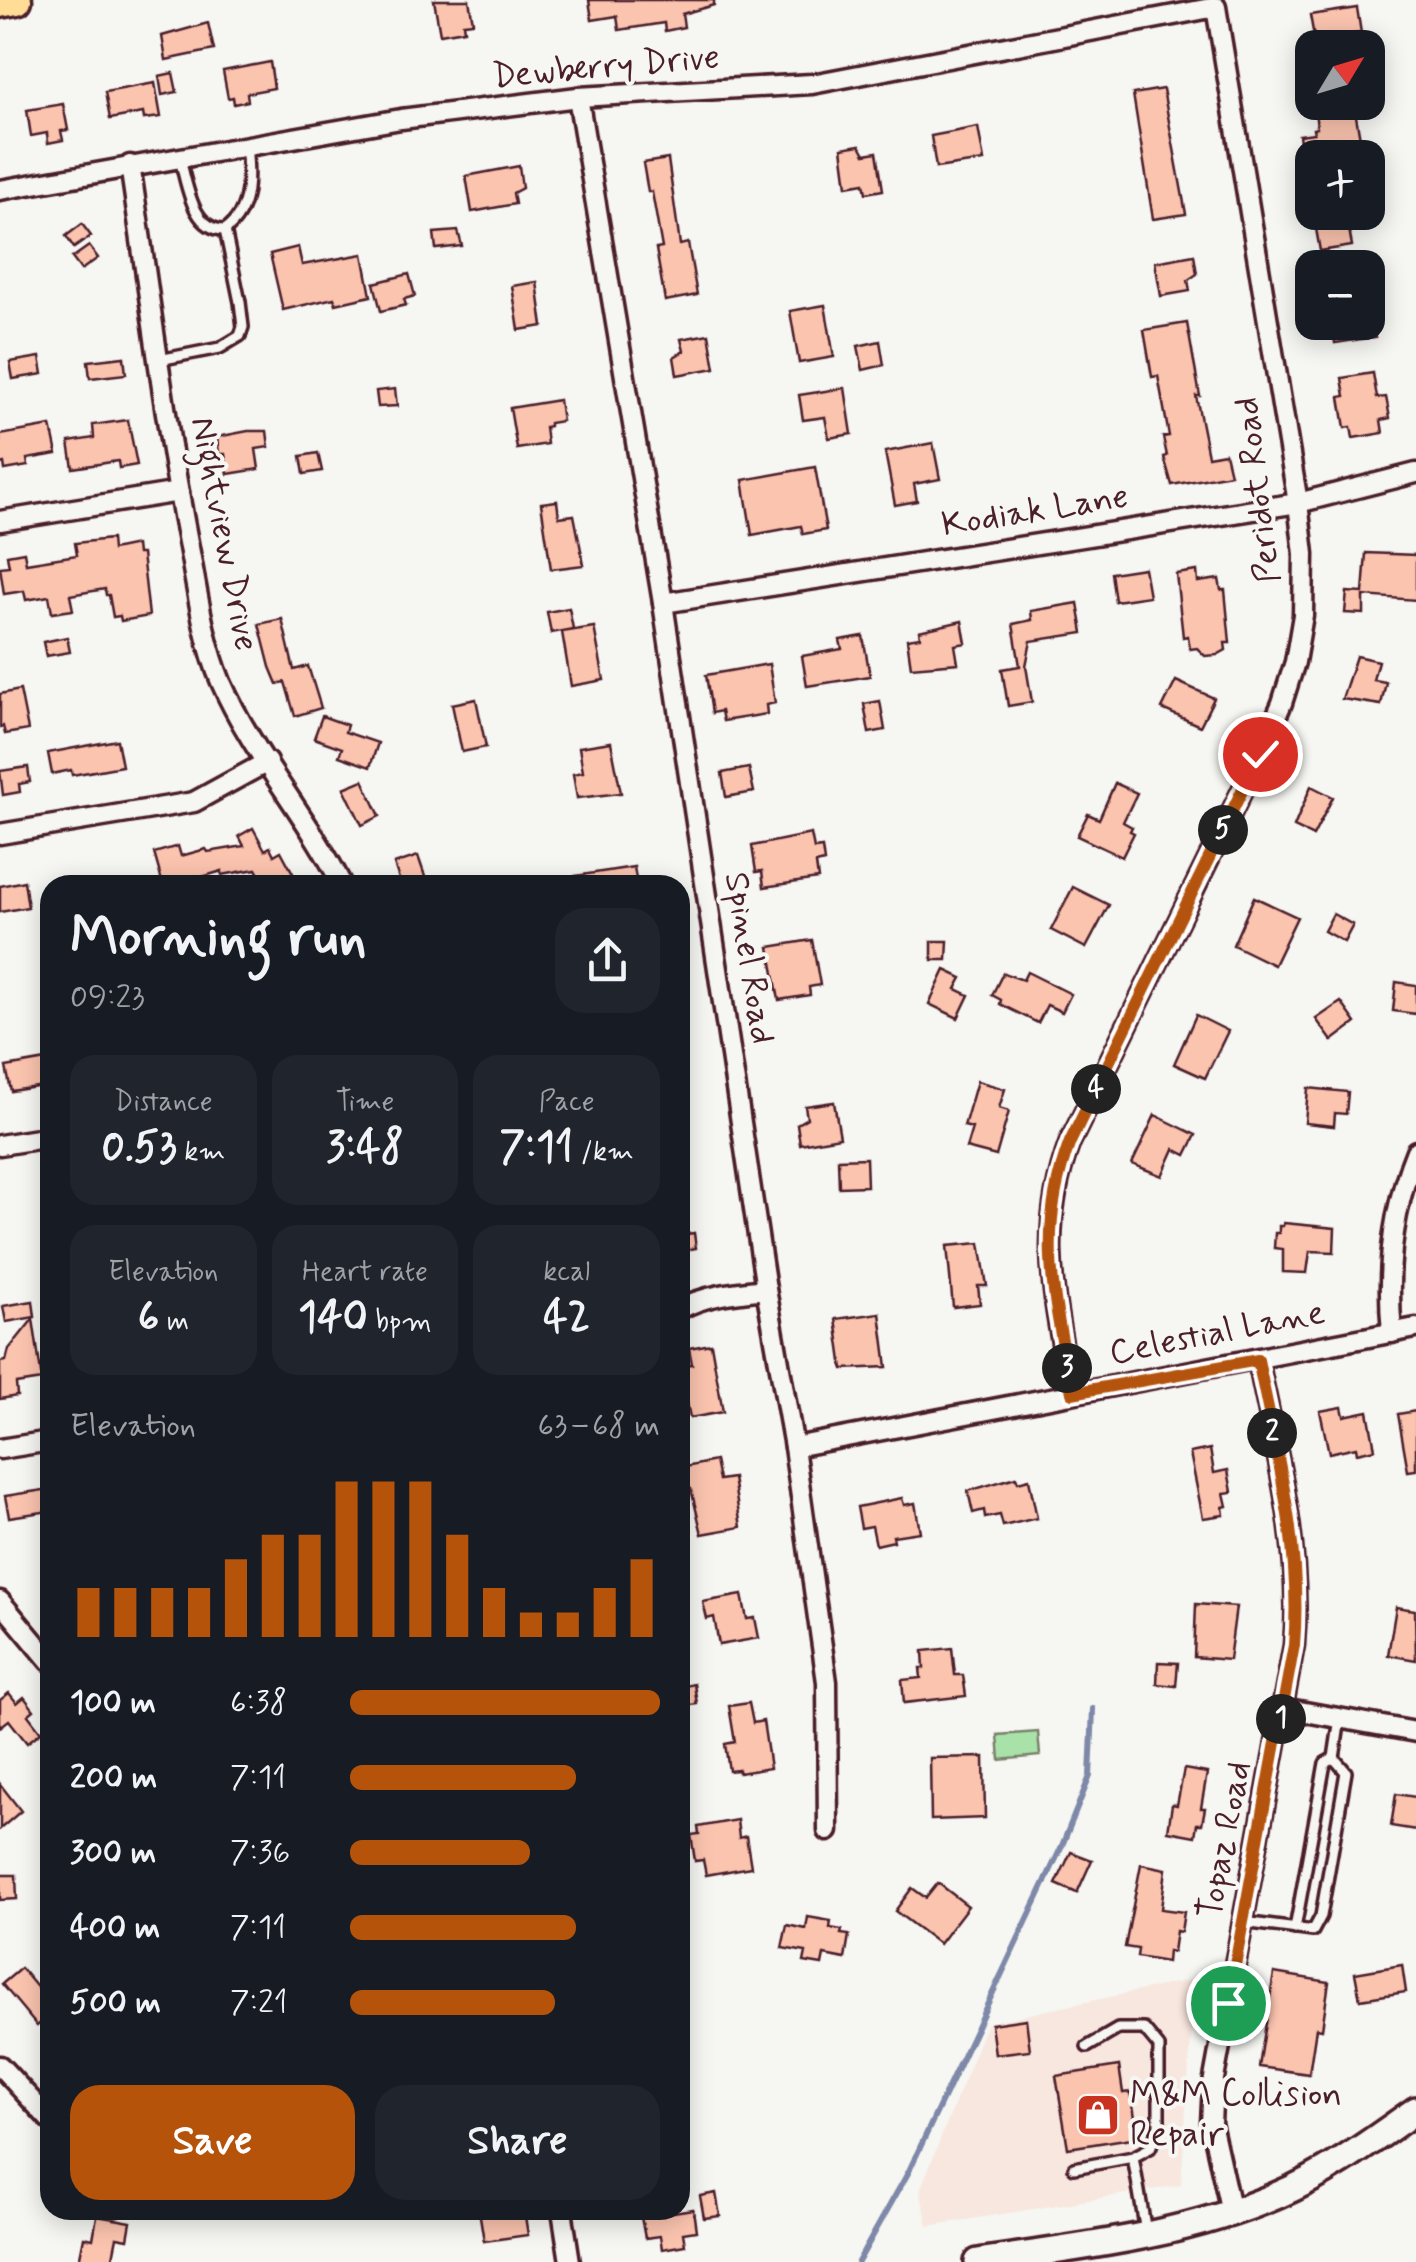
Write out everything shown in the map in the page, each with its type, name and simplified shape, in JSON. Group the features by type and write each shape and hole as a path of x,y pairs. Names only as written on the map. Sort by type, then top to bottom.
{"main road":[{"path":"0,3 17,0"}],"street":[{"name":"Dewberry Drive","path":"0,190 401,119 578,97 812,84 1216,7"},
{"name":"Peridot Road","path":"1072,1393 1049,1255 1056,1179 1070,1142 1260,754 1296,662 1303,615 1304,554 1298,503 1216,7"},
{"name":"Spinel Road","path":"578,97 663,603 766,1289 794,1447 827,1682 828,1831"},
{"name":"Nightview Drive","path":"130,165 179,492 217,669 267,762 337,875"},
{"name":"Kodiak Lane","path":"663,603 1298,503 1416,473"},
{"path":"0,521 179,492"},
{"path":"0,834 194,802 267,762"},
{"path":"0,1145 40,1139"},
{"path":"1392,1332 1390,1254 1402,1185 1416,1152"},
{"path":"690,1304 766,1289"},
{"name":"Celestial Lane","path":"794,1447 1416,1328"},
{"name":"Topaz Road","path":"1231,2212 1211,2124 1213,2084 1294,1645 1298,1597 1293,1547 1258,1360"},
{"path":"0,1449 40,1443"},
{"path":"0,1601 40,1649"},
{"path":"1283,1708 1416,1732"},
{"path":"0,2066 40,2109"},
{"path":"978,2262 1146,2234 1231,2212 1324,2171 1416,2110"},
{"path":"564,2220 570,2262"}],"lane":[{"path":"225,230 239,214 248,186 246,145"},
{"path":"179,156 200,219 210,228 225,230"},
{"path":"159,360 220,348 240,336 240,302 225,230"},
{"path":"1243,1922 1313,1931 1321,1916 1346,1772 1334,1758 1340,1718"},
{"path":"1295,1928 1326,1763 1334,1758"},
{"path":"1074,2168 1132,2158 1150,2148 1159,2128 1159,2047 1144,2029 1118,2029 1087,2048"},
{"path":"1132,2158 1146,2234"}],"shaded area":[{"path":"1195,1979 1181,2185 928,2226 920,2190 987,2023"}],"green space":[{"path":"1038,1732 1040,1756 1000,1760 998,1735"}],"building":[{"path":"434,0 469,0 473,22 463,23 464,30 440,34"},
{"path":"589,0 714,0 714,5 682,14 684,27 665,31 664,23 619,30 617,16 592,20"},
{"path":"1357,8 1361,30 1313,30 1310,15"},
{"path":"208,23 214,50 166,60 162,36"},
{"path":"270,62 274,88 247,93 248,101 234,104 233,97 228,98 223,71"},
{"path":"173,73 177,92 162,95 159,76"},
{"path":"155,83 161,117 144,119 143,113 110,119 105,92"},
{"path":"1163,89 1186,214 1153,219 1133,94"},
{"path":"63,104 68,130 61,131 63,140 48,143 47,133 31,136 27,110"},
{"path":"1316,120 1357,120 1360,140 1300,140 1299,135 1314,133"},
{"path":"978,127 984,161 936,168 931,136"},
{"path":"860,145 865,154 877,152 883,190 866,193 864,183 847,186 842,148"},
{"path":"668,159 680,245 688,243 697,295 665,301 656,249 662,248 643,163"},
{"path":"519,166 522,188 513,193 515,204 472,212 466,176"},
{"path":"82,224 91,236 74,248 66,236"},
{"path":"1316,230 1349,230 1352,246 1320,250"},
{"path":"458,231 462,246 436,249 434,233"},
{"path":"89,246 98,258 81,270 72,258"},
{"path":"298,247 302,265 363,254 371,296 336,304 334,298 283,310 270,254"},
{"path":"1194,255 1197,274 1188,280 1190,291 1161,296 1155,262"},
{"path":"409,274 415,296 404,299 406,305 381,311 374,283"},
{"path":"537,282 543,326 519,330 512,286"},
{"path":"825,305 834,357 799,363 790,311"},
{"path":"1187,323 1208,456 1225,453 1230,474 1172,485 1164,457 1167,456 1163,437 1169,436 1158,376 1152,377 1144,330"},
{"path":"709,334 715,368 677,375 674,357 684,351 681,339"},
{"path":"880,341 884,365 863,370 858,346"},
{"path":"40,357 43,374 13,379 10,362"},
{"path":"124,357 126,374 90,378 88,361"},
{"path":"1373,373 1377,398 1386,397 1390,418 1381,420 1383,433 1353,438 1351,427 1345,428 1340,397 1345,396 1342,378"},
{"path":"845,388 852,434 829,438 825,417 803,420 799,395"},
{"path":"395,389 397,406 378,407 376,391"},
{"path":"559,400 562,421 545,427 547,444 517,449 510,408"},
{"path":"128,420 137,465 119,468 118,461 73,468 69,442 94,438 93,425"},
{"path":"51,426 57,454 27,459 28,466 5,470 4,463 0,464 0,435"},
{"path":"267,431 269,447 256,449 259,469 228,474 217,437"},
{"path":"933,443 940,479 914,484 917,501 895,505 885,452"},
{"path":"318,453 322,471 304,474 301,456"},
{"path":"815,467 826,530 803,534 801,526 752,535 743,480"},
{"path":"557,501 559,517 574,515 584,565 551,569 541,503"},
{"path":"111,539 112,550 136,545 137,554 142,554 149,616 121,621 120,616 113,617 105,589 70,595 73,610 52,613 49,596 26,600 24,591 4,594 0,567 9,566 7,555 24,552 26,563 77,555 75,543"},
{"path":"1366,553 1416,555 1416,600 1364,596 1364,614 1345,613 1347,592 1363,593"},
{"path":"1144,568 1149,596 1115,601 1111,573"},
{"path":"1197,571 1198,582 1219,579 1221,590 1225,590 1230,643 1225,643 1226,650 1217,655 1205,656 1197,648 1190,649 1188,636 1183,637 1176,574"},
{"path":"1078,603 1083,633 1031,641 1026,666 1032,702 1008,706 1002,669 1020,666 1013,624 1032,620 1031,611"},
{"path":"569,608 573,629 551,633 547,612"},
{"path":"282,619 294,670 308,666 321,708 295,716 285,682 277,684 270,667 259,624"},
{"path":"962,621 966,643 955,645 958,663 911,667 907,639 920,637 919,631"},
{"path":"594,627 604,680 571,686 562,632"},
{"path":"863,636 870,676 807,686 802,656 842,649 840,640"},
{"path":"67,637 70,652 46,656 43,642"},
{"path":"1356,656 1378,661 1373,680 1386,682 1381,705 1342,699"},
{"path":"769,664 775,703 766,705 767,714 723,721 721,711 712,713 706,675"},
{"path":"1176,681 1214,698 1200,726 1162,709"},
{"path":"20,690 28,730 5,734 3,726 0,727 0,694"},
{"path":"476,699 486,747 462,752 452,704"},
{"path":"880,701 885,730 869,733 864,704"},
{"path":"322,716 347,725 345,732 378,743 370,767 339,756 342,748 314,738"},
{"path":"117,740 122,766 72,775 71,770 52,774 48,753"},
{"path":"611,742 621,793 577,798 573,774 583,772 579,747"},
{"path":"28,767 30,782 19,784 20,792 3,795 0,771"},
{"path":"749,768 754,792 726,797 722,773"},
{"path":"363,780 380,816 362,825 344,788"},
{"path":"1115,783 1137,793 1123,822 1134,833 1122,857 1077,836 1088,814 1099,819"},
{"path":"1311,786 1333,797 1313,836 1294,827"},
{"path":"253,828 265,850 270,847 274,855 281,851 294,875 259,875 256,869 222,875 222,871 209,875 160,875 154,853 178,846 181,856 244,846 239,836"},
{"path":"811,834 814,849 822,848 824,862 816,864 818,879 764,887 762,871 756,872 752,846"},
{"path":"418,856 425,875 398,875 394,864"},
{"path":"634,867 635,875 582,875"},
{"path":"24,881 28,907 0,912 0,886"},
{"path":"1073,887 1109,905 1086,948 1051,930"},
{"path":"1254,897 1297,917 1274,965 1233,945"},
{"path":"1333,914 1353,925 1344,942 1324,931"},
{"path":"812,940 820,985 809,987 810,995 779,1000 769,947"},
{"path":"932,941 948,941 947,960 932,960"},
{"path":"945,970 962,978 956,989 969,995 958,1018 929,1004"},
{"path":"1027,972 1071,994 1062,1012 1047,1005 1038,1023 1000,1004 1001,1000 992,995 1003,973 1023,980"},
{"path":"1396,982 1416,985 1416,1014 1393,1011"},
{"path":"1341,1002 1356,1023 1332,1041 1316,1019"},
{"path":"1196,1015 1228,1031 1205,1078 1174,1064"},
{"path":"40,1061 40,1087 11,1091 6,1067"},
{"path":"977,1081 1005,1089 999,1108 1009,1111 996,1156 966,1148 972,1128 964,1126"},
{"path":"1308,1088 1348,1092 1346,1114 1335,1113 1334,1126 1305,1123"},
{"path":"834,1102 840,1137 800,1144 797,1124 807,1118 805,1106"},
{"path":"1155,1115 1196,1135 1186,1155 1174,1149 1162,1176 1132,1164"},
{"path":"866,1158 867,1186 839,1187 838,1159"},
{"path":"1284,1223 1335,1228 1334,1252 1310,1251 1307,1273 1283,1272 1283,1249 1274,1248 1275,1233"},
{"path":"694,1233 696,1248 690,1249 690,1234"},
{"path":"980,1243 987,1286 978,1286 980,1304 953,1307 947,1246"},
{"path":"33,1301 35,1317 6,1322 3,1306"},
{"path":"880,1313 887,1367 843,1369 836,1319"},
{"path":"33,1319 40,1380 16,1384 17,1396 0,1399 0,1362 6,1361 9,1349"},
{"path":"711,1344 723,1412 690,1418 690,1348"},
{"path":"1342,1407 1344,1416 1368,1411 1375,1449 1357,1453 1356,1447 1329,1453 1320,1411"},
{"path":"1416,1411 1416,1470 1408,1471 1398,1414"},
{"path":"1210,1449 1214,1473 1228,1470 1232,1492 1224,1493 1224,1515 1203,1518 1190,1453"},
{"path":"715,1461 719,1480 733,1478 741,1527 702,1534 690,1489 690,1466"},
{"path":"1016,1477 1018,1482 1029,1479 1037,1518 1003,1526 1000,1515 985,1518 984,1510 973,1513 968,1491"},
{"path":"40,1491 40,1512 9,1517 5,1496"},
{"path":"902,1498 904,1505 915,1503 920,1532 893,1536 894,1541 876,1545 872,1526 861,1528 857,1507"},
{"path":"742,1595 747,1619 755,1618 759,1638 719,1645 714,1617 707,1619 703,1602"},
{"path":"1196,1604 1236,1607 1229,1660 1194,1657"},
{"path":"1396,1607 1415,1610 1416,1660 1388,1655"},
{"path":"952,1648 955,1675 963,1675 966,1696 904,1703 902,1680 921,1678 923,1651"},
{"path":"1158,1662 1178,1663 1176,1686 1157,1684"},
{"path":"694,1684 697,1704 690,1705 690,1685"},
{"path":"9,1693 17,1703 24,1697 34,1710 28,1715 40,1733 27,1743 9,1720 0,1727 0,1700"},
{"path":"749,1703 753,1723 763,1721 770,1768 729,1771 725,1744 735,1742 729,1706"},
{"path":"984,1757 985,1818 931,1820 930,1758"},
{"path":"1184,1769 1207,1773 1202,1824 1197,1824 1195,1836 1168,1831"},
{"path":"0,1784 21,1811 0,1829"},
{"path":"1396,1794 1416,1797 1416,1830 1391,1826"},
{"path":"737,1820 739,1838 746,1836 751,1867 706,1875 703,1860 695,1861 691,1835 699,1834 698,1827"},
{"path":"1071,1852 1092,1860 1077,1893 1056,1884"},
{"path":"1141,1864 1166,1869 1161,1909 1184,1912 1181,1932 1176,1931 1167,1962 1137,1957 1138,1949 1125,1947"},
{"path":"0,1875 16,1875 17,1899 0,1900"},
{"path":"938,1883 968,1906 939,1944 895,1911 912,1888 926,1898"},
{"path":"808,1917 831,1921 830,1928 849,1935 845,1959 824,1955 822,1965 804,1962 806,1952 782,1948 787,1925 806,1929"},
{"path":"1402,1965 1406,1992 1360,1999 1355,1973"},
{"path":"21,1968 40,1991 40,2023 37,2026 2,1984"},
{"path":"1274,1973 1329,1982 1322,2029 1316,2028 1309,2074 1259,2067"},
{"path":"1026,2019 1030,2050 995,2054 991,2024"},
{"name":"M&M Collision Repair","path":"1119,2066 1123,2093 1131,2092 1138,2137 1068,2148 1056,2076"},
{"path":"716,2193 720,2216 704,2218 700,2196"},
{"path":"693,2209 696,2231 683,2233 685,2245 662,2249 660,2236 645,2238 642,2220 690,2220"},
{"path":"96,2220 131,2222 128,2239 117,2237 112,2262 79,2262 84,2237 93,2239"},
{"path":"481,2220 526,2220 528,2235 484,2241"}],"waterway":[{"path":"858,2262 908,2173 1061,1848 1090,1776 1093,1709"}],"place":[{"name":"M&M Collision Repair","path":"1098,2115"}],"route":[{"path":"1228,2003 1294,1645 1298,1597 1293,1547 1258,1360 1072,1393 1049,1255 1050,1215 1056,1179 1070,1142 1260,754"}]}
